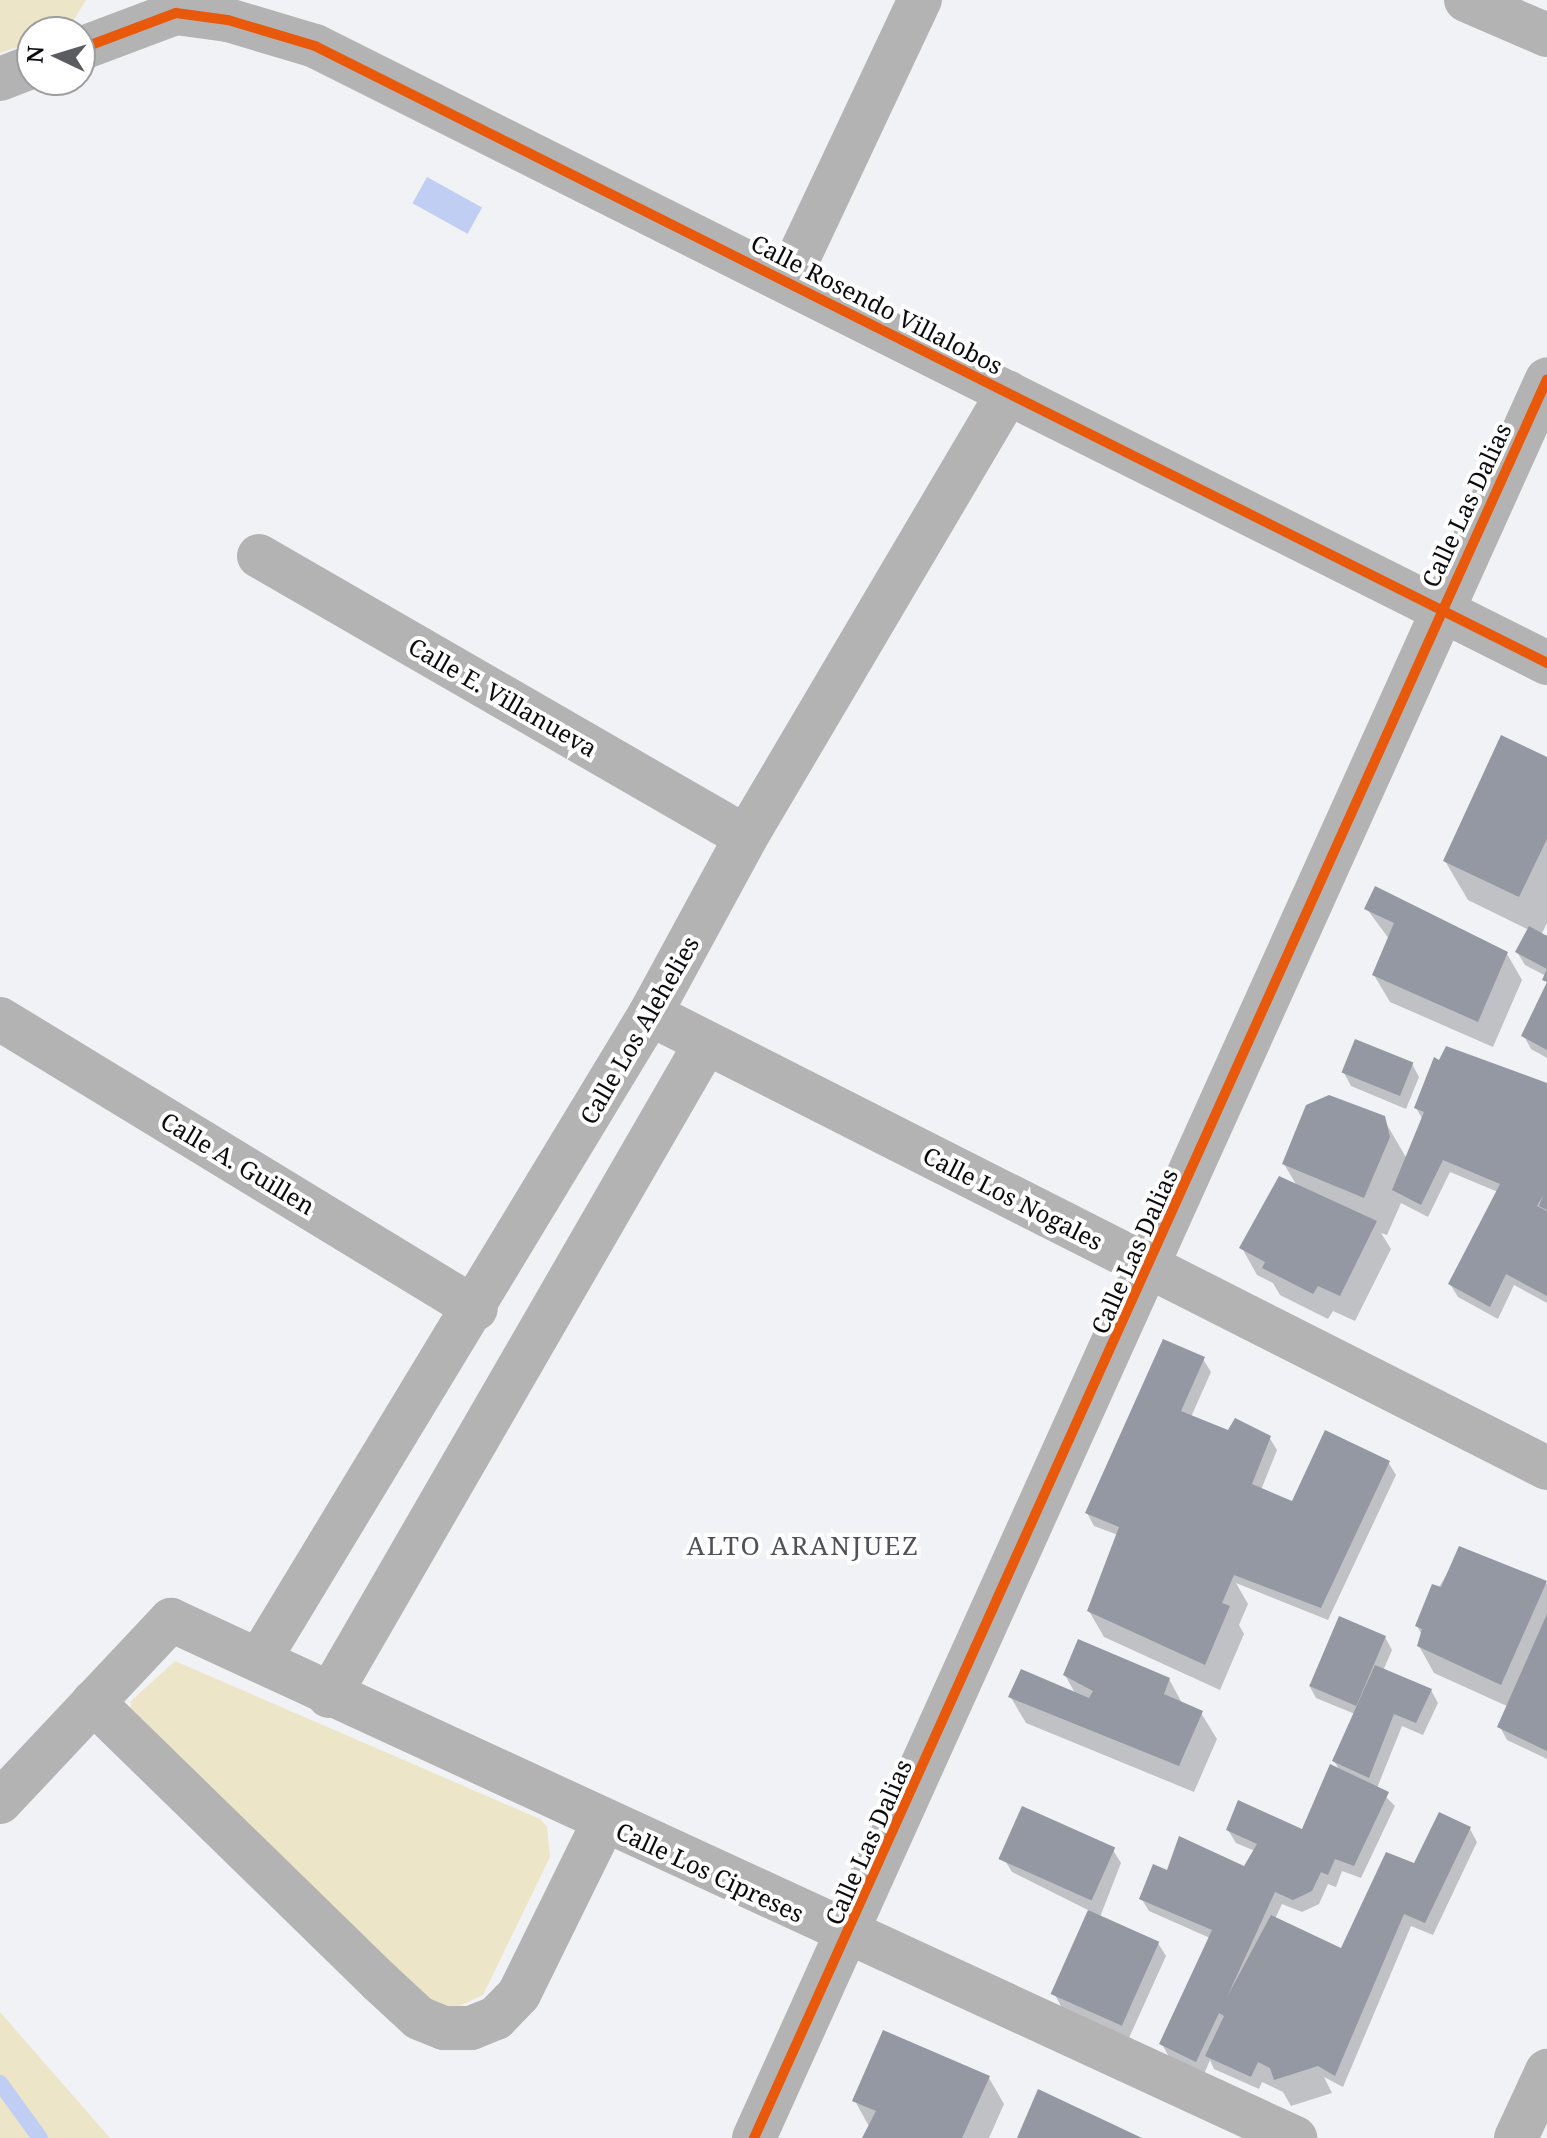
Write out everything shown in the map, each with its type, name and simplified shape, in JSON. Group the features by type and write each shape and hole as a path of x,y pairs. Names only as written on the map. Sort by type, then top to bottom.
{"street":[{"path":"788,280 920,0"},
{"path":"1466,0 1547,35"},
{"path":"96,42 175,6"},
{"name":"Calle Rosendo Villalobos","path":"175,6 315,46 1441,607 1547,663"},
{"name":"Calle Las Dalias","path":"754,2138 1149,1266 1441,607 1547,379"},
{"name":"Calle Los Alehelies","path":"259,1660 476,1309 650,1014 746,837 1008,393"},
{"name":"Calle E. Villanueva","path":"259,556 746,837"},
{"name":"Calle Los Nogales","path":"650,1014 1547,1468"},
{"name":"Calle A. Guillen","path":"0,1019 476,1309"},
{"path":"329,1696 706,1043"},
{"name":"Calle Los Cipreses","path":"93,1702 171,1620 848,1936 1295,2138"},
{"path":"0,1802 93,1702 379,1981 419,2018 444,2028 471,2028 496,2018 519,1994 603,1823"},
{"path":"1516,2138 1547,2071"}],"shaded area":[{"path":"0,0 86,0 76,16 16,16 16,48 0,53"},
{"path":"175,1661 540,1819 547,1827 550,1857 483,1995 459,2006 431,2005 130,1711 131,1701"},
{"path":"0,2012 110,2138 0,2138"}],"water":[{"path":"427,177 482,208 468,234 412,203"}],"building":[{"path":"1501,735 1547,757 1547,839 1519,897 1443,861"},
{"path":"1375,886 1508,952 1478,1022 1372,975 1394,923 1364,909"},
{"path":"1529,926 1547,936 1547,969 1515,952"},
{"path":"1547,982 1547,1050 1521,1036"},
{"path":"1355,1039 1413,1063 1400,1096 1342,1072"},
{"path":"1446,1046 1547,1083 1547,1210 1539,1206 1543,1195 1537,1206 1547,1211 1547,1296 1506,1274 1490,1307 1448,1284 1500,1184 1443,1160 1421,1205 1392,1190 1424,1112 1414,1108 1434,1057 1439,1060"},
{"path":"1329,1095 1385,1116 1390,1137 1364,1198 1282,1164 1306,1105"},
{"path":"1279,1176 1377,1221 1340,1296 1318,1286 1313,1294 1262,1268 1265,1262 1239,1248"},
{"path":"1163,1339 1205,1357 1181,1411 1228,1430 1235,1418 1271,1436 1252,1484 1292,1501 1325,1430 1390,1461 1321,1608 1234,1575 1222,1603 1230,1606 1205,1665 1087,1611 1119,1527 1085,1513"},
{"path":"1459,1546 1547,1581 1501,1685 1417,1646 1422,1629 1415,1626 1432,1584 1441,1587"},
{"path":"1547,1614 1547,1751 1497,1727"},
{"path":"1339,1616 1386,1636 1356,1706 1309,1686"},
{"path":"1078,1639 1170,1678 1164,1694 1203,1711 1179,1766 1008,1697 1021,1669 1089,1698 1093,1691 1063,1675"},
{"path":"1375,1665 1432,1689 1416,1723 1394,1714 1369,1778 1332,1761"},
{"path":"1330,1764 1389,1792 1354,1866 1335,1859 1328,1875 1321,1872 1312,1891 1293,1900 1275,1892 1227,1997 1271,1915 1341,1948 1386,1852 1414,1863 1439,1812 1471,1827 1425,1923 1404,1914 1335,2076 1318,2066 1274,2080 1270,2068 1258,2062 1251,2077 1205,2056 1224,2016 1219,2013 1196,2062 1159,2044 1212,1930 1139,1899 1153,1864 1167,1870 1179,1836 1244,1866 1257,1844 1226,1830 1238,1800 1302,1829"},
{"path":"1022,1806 1115,1847 1092,1900 998,1859"},
{"path":"1088,1910 1159,1942 1122,2026 1051,1994"},
{"path":"883,2030 990,2076 962,2138 862,2138 876,2111 852,2101"},
{"path":"1038,2089 1142,2138 1017,2138"}],"waterway":[{"path":"0,2083 40,2138"}],"cycle path":[{"path":"96,43 176,13 228,20 315,46 1547,663"},
{"path":"754,2138 1547,379"}],"district":[{"name":"ALTO ARANJUEZ","path":"803,1546"}]}
